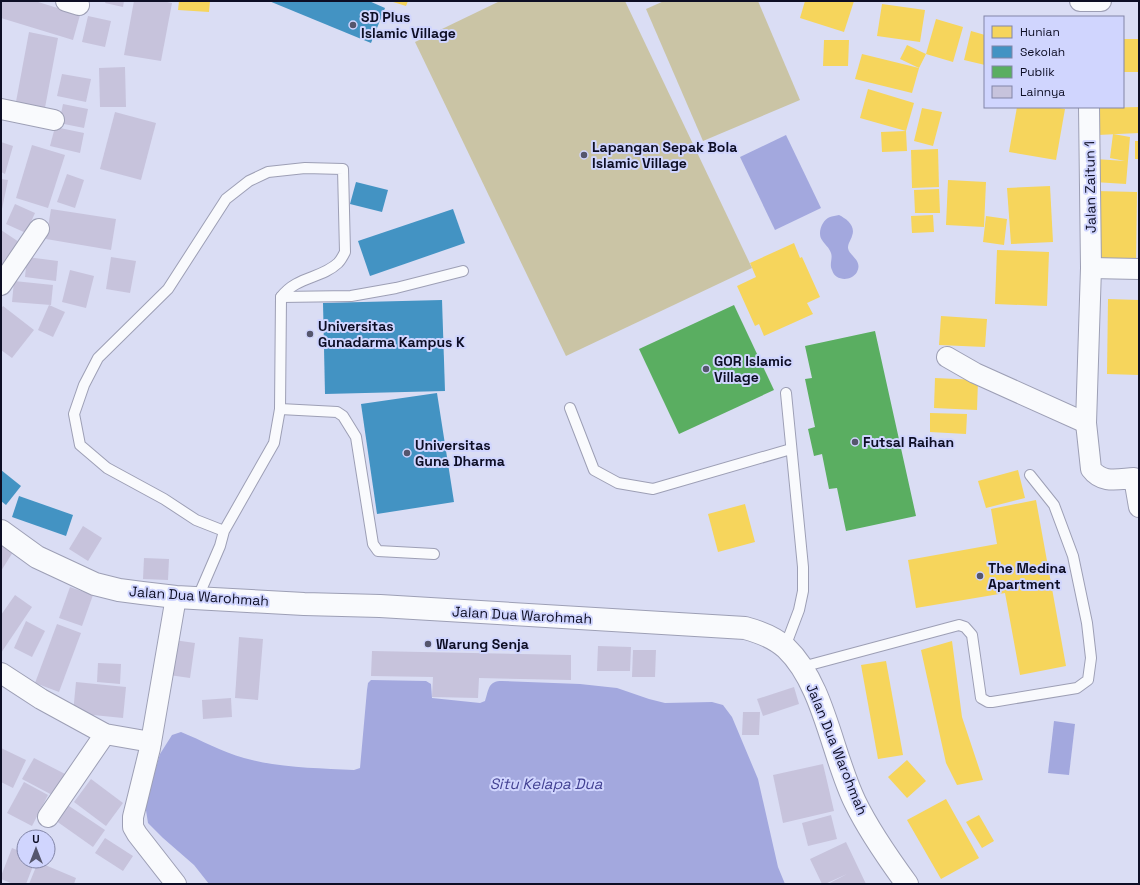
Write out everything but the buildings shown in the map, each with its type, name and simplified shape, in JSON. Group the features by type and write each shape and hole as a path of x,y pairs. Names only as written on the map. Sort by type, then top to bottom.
{"street":[{"path":"1080,1 1101,1"},
{"path":"1088,1 1088,16"},
{"name":"Jalan Zaitun 1","path":"1089,108 1091,268 1086,423 1091,469 1095,474 1106,480 1136,478 1139,508"},
{"path":"1,109 54,120"},
{"path":"1,285 39,229"},
{"path":"1091,268 1139,269"},
{"path":"947,357 975,373 1086,423"},
{"name":"Jalan Dua Warohmah","path":"1,531 37,557 95,584 119,590 176,597 388,607 745,628 762,633 785,647 798,661 818,699 839,762 855,801 872,833 907,884"},
{"path":"176,597 151,742 133,817 133,827 137,834 176,884"},
{"path":"1,672 41,699 105,734 151,742"},
{"path":"48,817 105,734"}],"lane":[{"path":"198,597 220,546 224,531 274,442 280,409 281,297 287,288 332,268 340,262 345,252 343,169 306,168 268,172 249,181 226,199 168,289 98,358 84,385 74,414 80,445 107,468 164,499 196,520 224,531"},
{"path":"281,297 351,296 396,288 463,271"},
{"path":"785,647 799,610 803,591 786,393"},
{"path":"570,408 594,470 618,483 653,489 791,449"},
{"path":"280,409 337,412 343,416 356,437 373,544 378,551 434,554"},
{"path":"802,668 959,625 965,627 972,635 981,698 984,701 992,702 1077,688 1088,680 1091,658 1087,623 1073,556 1054,505 1030,475"}],"shaded area":[{"name":"Lapangan Sepak Bola Islamic Village","path":"500,1 625,1 752,268 566,356 415,42"},
{"path":"664,1 758,1 800,100 703,141 646,9"}],"water":[{"path":"786,135 821,208 775,230 740,157"},
{"path":"839,215 848,221 852,226 853,232 848,248 858,264 857,272 847,279 840,278 834,274 831,268 831,253 822,240 820,234 821,227 827,219"},
{"name":"Situ Kelapa Dua","path":"371,680 426,681 431,684 432,698 480,703 485,701 488,689 494,682 502,681 580,684 617,688 665,703 712,702 723,705 732,717 758,779 778,867 785,884 209,884 194,865 148,823 145,804 160,754 172,735 181,732 228,753 271,764 354,770 360,768 367,690 368,683"},
{"path":"1054,721 1075,724 1069,775 1048,773"}],"place":[{"name":"SD Plus Islamic Village","path":"353,25"},
{"name":"Lapangan Sepak Bola Islamic Village","path":"584,155"},
{"name":"Universitas Gunadarma Kampus K","path":"310,334"},
{"name":"GOR Islamic Village","path":"706,369"},
{"name":"Futsal Raihan","path":"855,442"},
{"name":"Universitas Guna Dharma","path":"407,453"},
{"name":"The Medina Apartment","path":"980,576"},
{"name":"Warung Senja","path":"428,644"}]}
